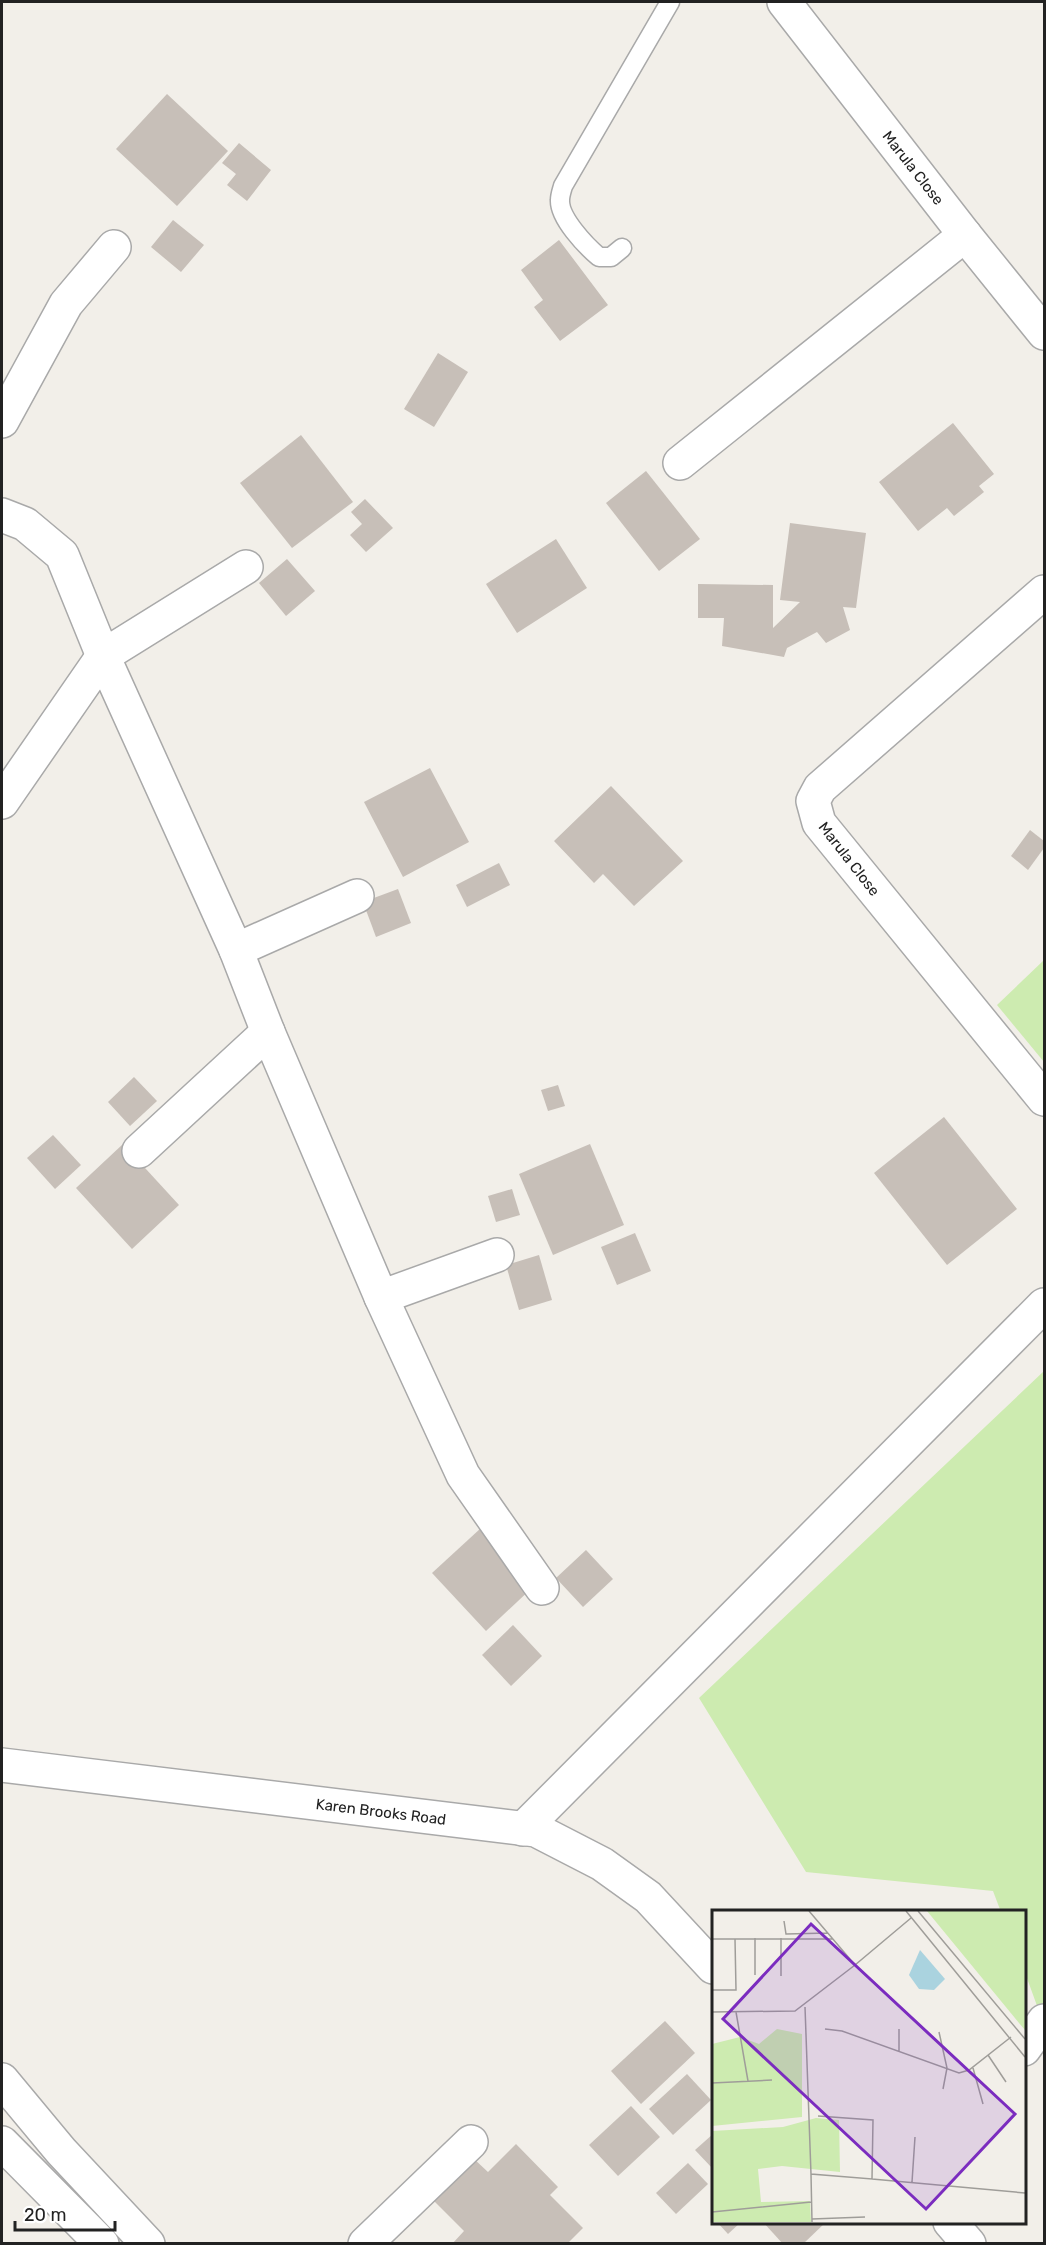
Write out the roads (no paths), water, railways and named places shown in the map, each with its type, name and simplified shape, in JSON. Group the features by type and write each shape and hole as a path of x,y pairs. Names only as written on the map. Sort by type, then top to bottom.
{"street":[{"name":"Marula Close","path":"784,2 1044,333"},
{"path":"680,463 965,235"},
{"path":"2,421 66,304 114,247"},
{"path":"2,515 25,524 63,555 103,656 236,950 268,1032 381,1297 463,1475 542,1588"},
{"path":"2,802 103,656 246,567"},
{"name":"Marula Close","path":"1044,592 820,788 813,801 819,823 1044,1099"},
{"path":"236,950 357,896"},
{"path":"139,1151 268,1032"},
{"path":"381,1297 497,1255"},
{"path":"523,1829 1044,1305"},
{"name":"Karen Brooks Road","path":"2,1765 536,1830 602,1864 648,1897 712,1966"},
{"path":"1025,2046 1044,2021"},
{"path":"2,2080 61,2151 148,2244"},
{"path":"375,2240 471,2142"},
{"path":"2,2143 102,2244"},
{"path":"951,2224 969,2244"}],"lane":[{"path":"622,248 611,257 600,257 584,244 566,219 559,201 563,186 670,2"}]}
